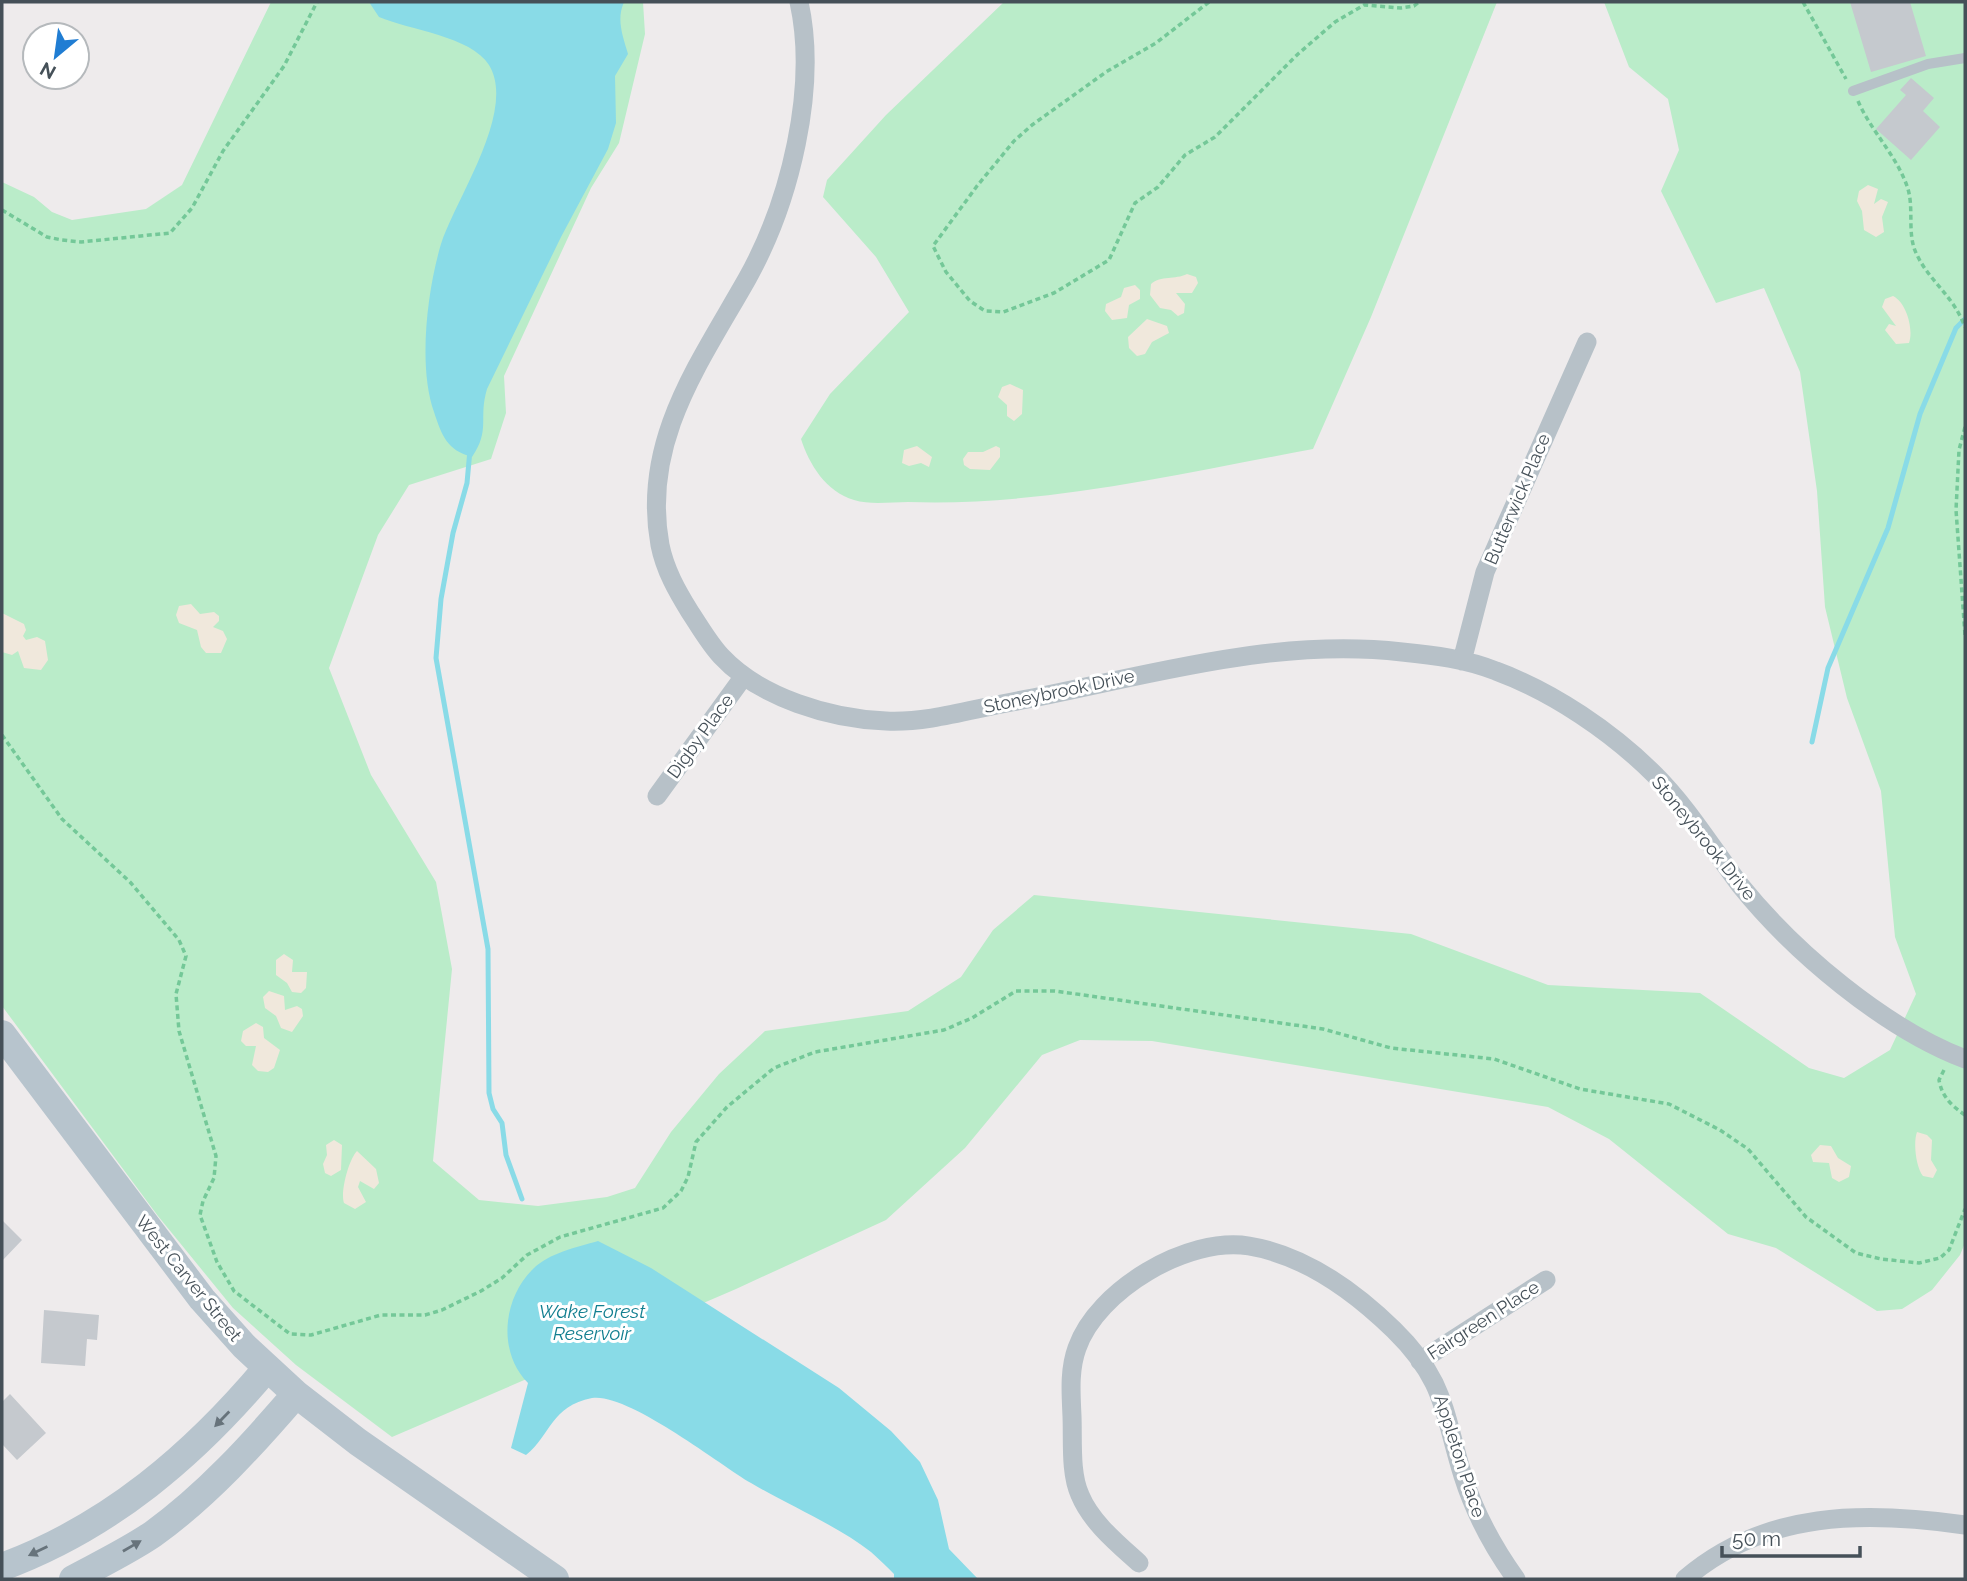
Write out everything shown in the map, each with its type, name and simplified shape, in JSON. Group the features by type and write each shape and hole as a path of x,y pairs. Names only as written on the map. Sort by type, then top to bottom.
{"street":[{"name":"Stoneybrook Drive","path":"799,2 808,58 806,93 778,203 747,278 681,393 663,441 659,464 657,521 666,568 705,636 723,658 744,676 779,695 819,709 865,720 893,722 1050,695 1199,663 1277,652 1335,648 1398,651 1462,661 1496,671 1528,686 1590,723 1638,759 1683,807 1738,882 1786,934 1882,1016 1961,1058"},
{"name":"Butterwick Place","path":"1462,661 1485,572 1587,342"},
{"name":"Digby Place","path":"657,796 744,676"},
{"name":"West Carver Street","path":"2,1034 202,1299 267,1368 358,1442 555,1579"},
{"name":"Appleton Place","path":"1139,1563 1088,1509 1079,1494 1075,1470 1072,1364 1085,1331 1119,1291 1189,1253 1230,1245 1258,1248 1294,1260 1344,1288 1395,1331 1420,1361 1440,1392 1463,1477 1484,1528 1516,1579"},
{"name":"Fairgreen Place","path":"1420,1361 1546,1280"},
{"path":"2,1567 103,1518 155,1482 218,1423 267,1368"},
{"path":"73,1579 151,1535 172,1519 225,1472 296,1394"},
{"path":"1685,1579 1705,1562 1740,1541 1821,1518 1889,1516 1965,1525"}],"lane":[{"path":"1853,91 1928,64 1965,58"}],"path":[{"path":"2,211 47,237 62,240 81,242 170,233 192,208 223,151 284,66 317,2"},
{"path":"1209,2 1156,43 1106,72 1032,125 1014,141 976,186 933,246 946,272 970,301 985,311 1003,312 1054,293 1109,260 1135,204 1158,187 1185,155 1215,136 1298,54 1335,22 1364,5 1401,8 1414,6 1419,2"},
{"path":"1803,2 1853,91 1869,126 1906,183 1910,197 1913,246 1917,257 1952,299 1965,327"},
{"path":"1965,427 1959,450 1955,510 1965,635"},
{"path":"2,735 62,819 130,882 179,940 186,957 176,994 179,1031 216,1156 214,1178 203,1201 200,1215 217,1262 234,1291 290,1334 311,1335 381,1315 425,1315 442,1310 481,1291 502,1278 527,1255 560,1237 663,1208 681,1191 688,1177 696,1142 727,1107 774,1068 815,1052 944,1030 972,1018 1016,991 1055,991 1323,1029 1391,1048 1494,1059 1580,1089 1669,1104 1720,1130 1748,1149 1806,1217 1856,1252 1881,1259 1919,1263 1940,1258 1949,1250 1965,1209"},
{"path":"1961,1058 1939,1080 1946,1099 1965,1115"}],"green space":[{"path":"271,2 643,2 645,34 619,143 591,188 504,376 506,413 491,459 409,485 378,535 329,668 371,775 436,882 452,969 433,1161 479,1200 538,1206 607,1197 635,1188 671,1132 719,1074 765,1031 908,1011 961,977 993,930 1034,895 1411,934 1548,985 1700,993 1809,1068 1844,1078 1890,1050 1916,994 1895,937 1881,791 1847,698 1825,607 1817,491 1800,372 1764,288 1716,303 1661,191 1679,150 1668,99 1629,67 1604,2 1965,2 1965,1243 1960,1255 1932,1290 1902,1309 1877,1311 1776,1248 1728,1234 1609,1139 1548,1107 1152,1041 1080,1040 1042,1055 965,1148 886,1220 736,1289 392,1437 296,1365 233,1308 158,1216 2,1006 2,182 34,197 52,212 72,220 146,209 182,185"},
{"path":"1004,2 1497,2 1371,317 1313,449 1163,478 1060,494 958,502 860,502 835,491 820,476 801,439 830,394 909,312 876,257 823,197 827,180 886,115"}],"sand":[{"path":"1868,185 1878,189 1874,204 1881,199 1888,202 1882,217 1884,232 1876,237 1864,230 1862,211 1857,201 1859,191"},
{"path":"1187,274 1196,277 1198,283 1192,293 1176,293 1185,304 1184,313 1178,316 1171,310 1160,308 1150,295 1151,284 1159,279"},
{"path":"1135,285 1140,290 1140,299 1129,305 1127,318 1112,320 1105,311 1106,304 1121,297 1124,288"},
{"path":"1893,296 1902,304 1908,316 1909,343 1896,344 1885,330 1889,324 1896,326 1882,307 1885,299"},
{"path":"1147,319 1167,326 1169,333 1152,342 1145,354 1137,356 1129,348 1128,337"},
{"path":"1010,384 1023,390 1022,414 1014,421 1007,416 1007,405 998,397 1002,387"},
{"path":"917,446 932,457 929,467 921,463 909,466 902,463 904,450"},
{"path":"996,446 1000,448 1000,457 990,470 970,469 964,465 963,459 968,452 983,452"},
{"path":"191,604 200,614 214,612 219,616 219,621 213,627 223,631 227,639 221,653 206,653 201,647 197,630 179,623 176,615 179,606"},
{"path":"2,613 24,624 26,630 23,636 26,640 37,637 45,641 48,660 41,670 24,668 18,651 12,655 2,652"},
{"path":"284,954 293,960 292,972 307,972 306,988 301,993 292,992 287,983 276,975 276,960"},
{"path":"269,991 284,996 285,1010 297,1006 302,1009 303,1016 292,1032 281,1028 276,1016 265,1008 263,997"},
{"path":"256,1023 263,1027 264,1038 280,1050 274,1068 268,1072 258,1071 252,1065 256,1046 246,1046 241,1041 243,1031"},
{"path":"1917,1132 1932,1140 1931,1160 1937,1170 1933,1178 1923,1176 1919,1167 1915,1148"},
{"path":"334,1140 342,1145 341,1170 331,1176 325,1173 323,1164 327,1155 326,1145"},
{"path":"1820,1145 1831,1146 1838,1158 1851,1166 1849,1177 1839,1182 1832,1178 1829,1163 1813,1162 1811,1155"},
{"path":"357,1151 376,1169 379,1183 374,1189 360,1181 358,1187 366,1202 355,1209 344,1203 343,1191 348,1168"}],"water":[{"path":"369,2 624,2 620,22 628,54 615,76 616,123 608,149 561,237 487,389 483,431 472,457 451,446 437,421 426,373 426,329 441,244 490,130 496,84 489,65 468,47 454,40 379,17"},
{"name":"Wake Forest Reservoir","path":"598,1241 651,1268 839,1388 891,1431 920,1462 938,1500 949,1549 978,1579 894,1579 894,1574 874,1555 844,1533 751,1483 649,1417 608,1399 592,1398 568,1407 526,1455 511,1448 528,1383 511,1356 508,1341 510,1310 515,1295 523,1281 540,1263 564,1251"}],"building":[{"path":"1850,2 1910,2 1926,56 1871,72"},
{"path":"1911,78 1934,98 1923,111 1940,127 1911,160 1876,129 1906,95 1900,90"},
{"path":"2,1220 22,1240 2,1261"},
{"path":"44,1310 99,1315 97,1340 87,1339 85,1366 41,1363"},
{"path":"10,1394 46,1433 17,1460 2,1444 2,1402"}],"waterway":[{"path":"1812,742 1828,668 1888,528 1920,414 1956,328 1965,319"},
{"path":"470,450 467,483 453,533 441,599 436,658 488,949 489,1093 493,1109 502,1123 506,1155 522,1199"}]}
